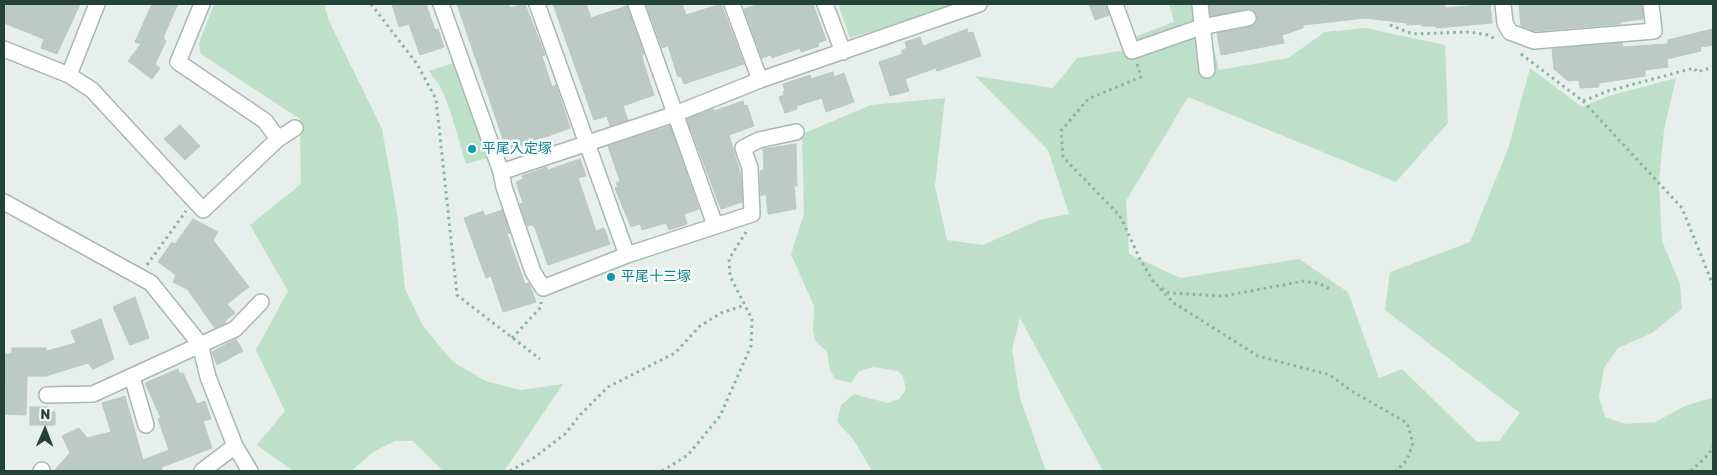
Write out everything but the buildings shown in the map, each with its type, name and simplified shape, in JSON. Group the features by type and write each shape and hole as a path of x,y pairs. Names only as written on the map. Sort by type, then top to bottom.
{"street":[{"path":"69,75 97,4"},
{"path":"202,4 178,62 265,121 278,139"},
{"path":"442,4 501,172 504,187 534,272 542,288 627,256 752,214 750,168 742,148 760,140 796,132"},
{"path":"537,4 627,256"},
{"path":"636,4 715,226"},
{"path":"732,4 760,80"},
{"path":"826,4 843,52"},
{"path":"501,172 675,114 760,80 979,4"},
{"path":"1115,4 1132,51 1201,27 1248,18"},
{"path":"1200,4 1201,27 1208,70"},
{"path":"1503,4 1505,23 1510,32 1534,41 1654,31 1651,4"},
{"path":"4,48 69,75 92,90 203,210 278,139 295,128"},
{"path":"4,202 151,283 200,344 208,377 235,446 250,471"},
{"path":"47,395 93,394 236,329 261,302"},
{"path":"132,377 146,425"},
{"path":"202,471 235,446"}],"path":[{"path":"371,4 417,64 436,98 457,295 540,359"},
{"path":"1390,26 1413,34 1470,32 1488,35 1504,44"},
{"path":"1132,51 1141,77 1088,99 1061,131 1063,157 1120,216 1140,259 1154,283 1174,303 1258,356 1330,375 1350,390 1407,423 1413,443 1407,460 1396,471"},
{"path":"1518,53 1583,101 1682,208 1713,285"},
{"path":"1583,101 1608,91 1694,68 1698,72 1713,67"},
{"path":"139,276 193,201"},
{"path":"662,471 688,455 720,416 751,346 752,319 730,276 729,260 746,232 745,217"},
{"path":"1154,283 1168,293 1224,296 1304,281 1320,284 1330,290"},
{"path":"512,338 541,307 542,288"},
{"path":"510,471 536,457 565,434 581,414 608,387 674,353 700,326 720,312 745,305"},
{"path":"1691,471 1709,454 1713,446"}],"green space":[{"path":"214,4 324,4 329,21 382,129 397,213 405,289 423,326 453,362 486,381 521,390 563,384 504,471 443,471 413,441 395,441 373,452 351,471 293,471 257,445 285,411 256,350 288,291 250,225 301,184 300,119 201,54 199,43"},
{"path":"838,4 961,4 850,38"},
{"path":"1169,4 1192,4 1194,23 1144,43 1137,39 1137,36 1174,22"},
{"path":"1201,27 1210,33 1219,70 1288,58 1325,32 1365,28 1445,45 1448,123 1396,182 1188,97 1126,201 1129,254 1180,278 1299,259 1348,292 1379,378 1402,369 1477,442 1499,441 1520,413 1385,310 1390,272 1470,242 1508,149 1530,68 1582,107 1609,96 1676,78 1664,130 1659,181 1662,241 1680,284 1682,309 1652,333 1618,348 1604,368 1599,397 1605,417 1626,424 1655,422 1687,405 1713,398 1713,471 1103,471 1020,318 1012,349 1020,398 1046,471 872,471 853,439 837,422 841,405 854,394 888,403 899,399 906,390 903,376 898,371 874,367 859,371 851,383 835,379 830,370 827,352 815,341 813,329 814,306 791,254 804,214 802,134 871,105 945,98 935,186 947,240 983,245 1039,220 1069,214 1048,150 975,76 1053,88 1077,58 1126,50"},
{"path":"456,62 487,158 466,164 449,107 440,86 429,71"}],"place":[{"name":"平尾入定塚","path":"472,149"},
{"name":"平尾十三塚","path":"611,277"}]}
